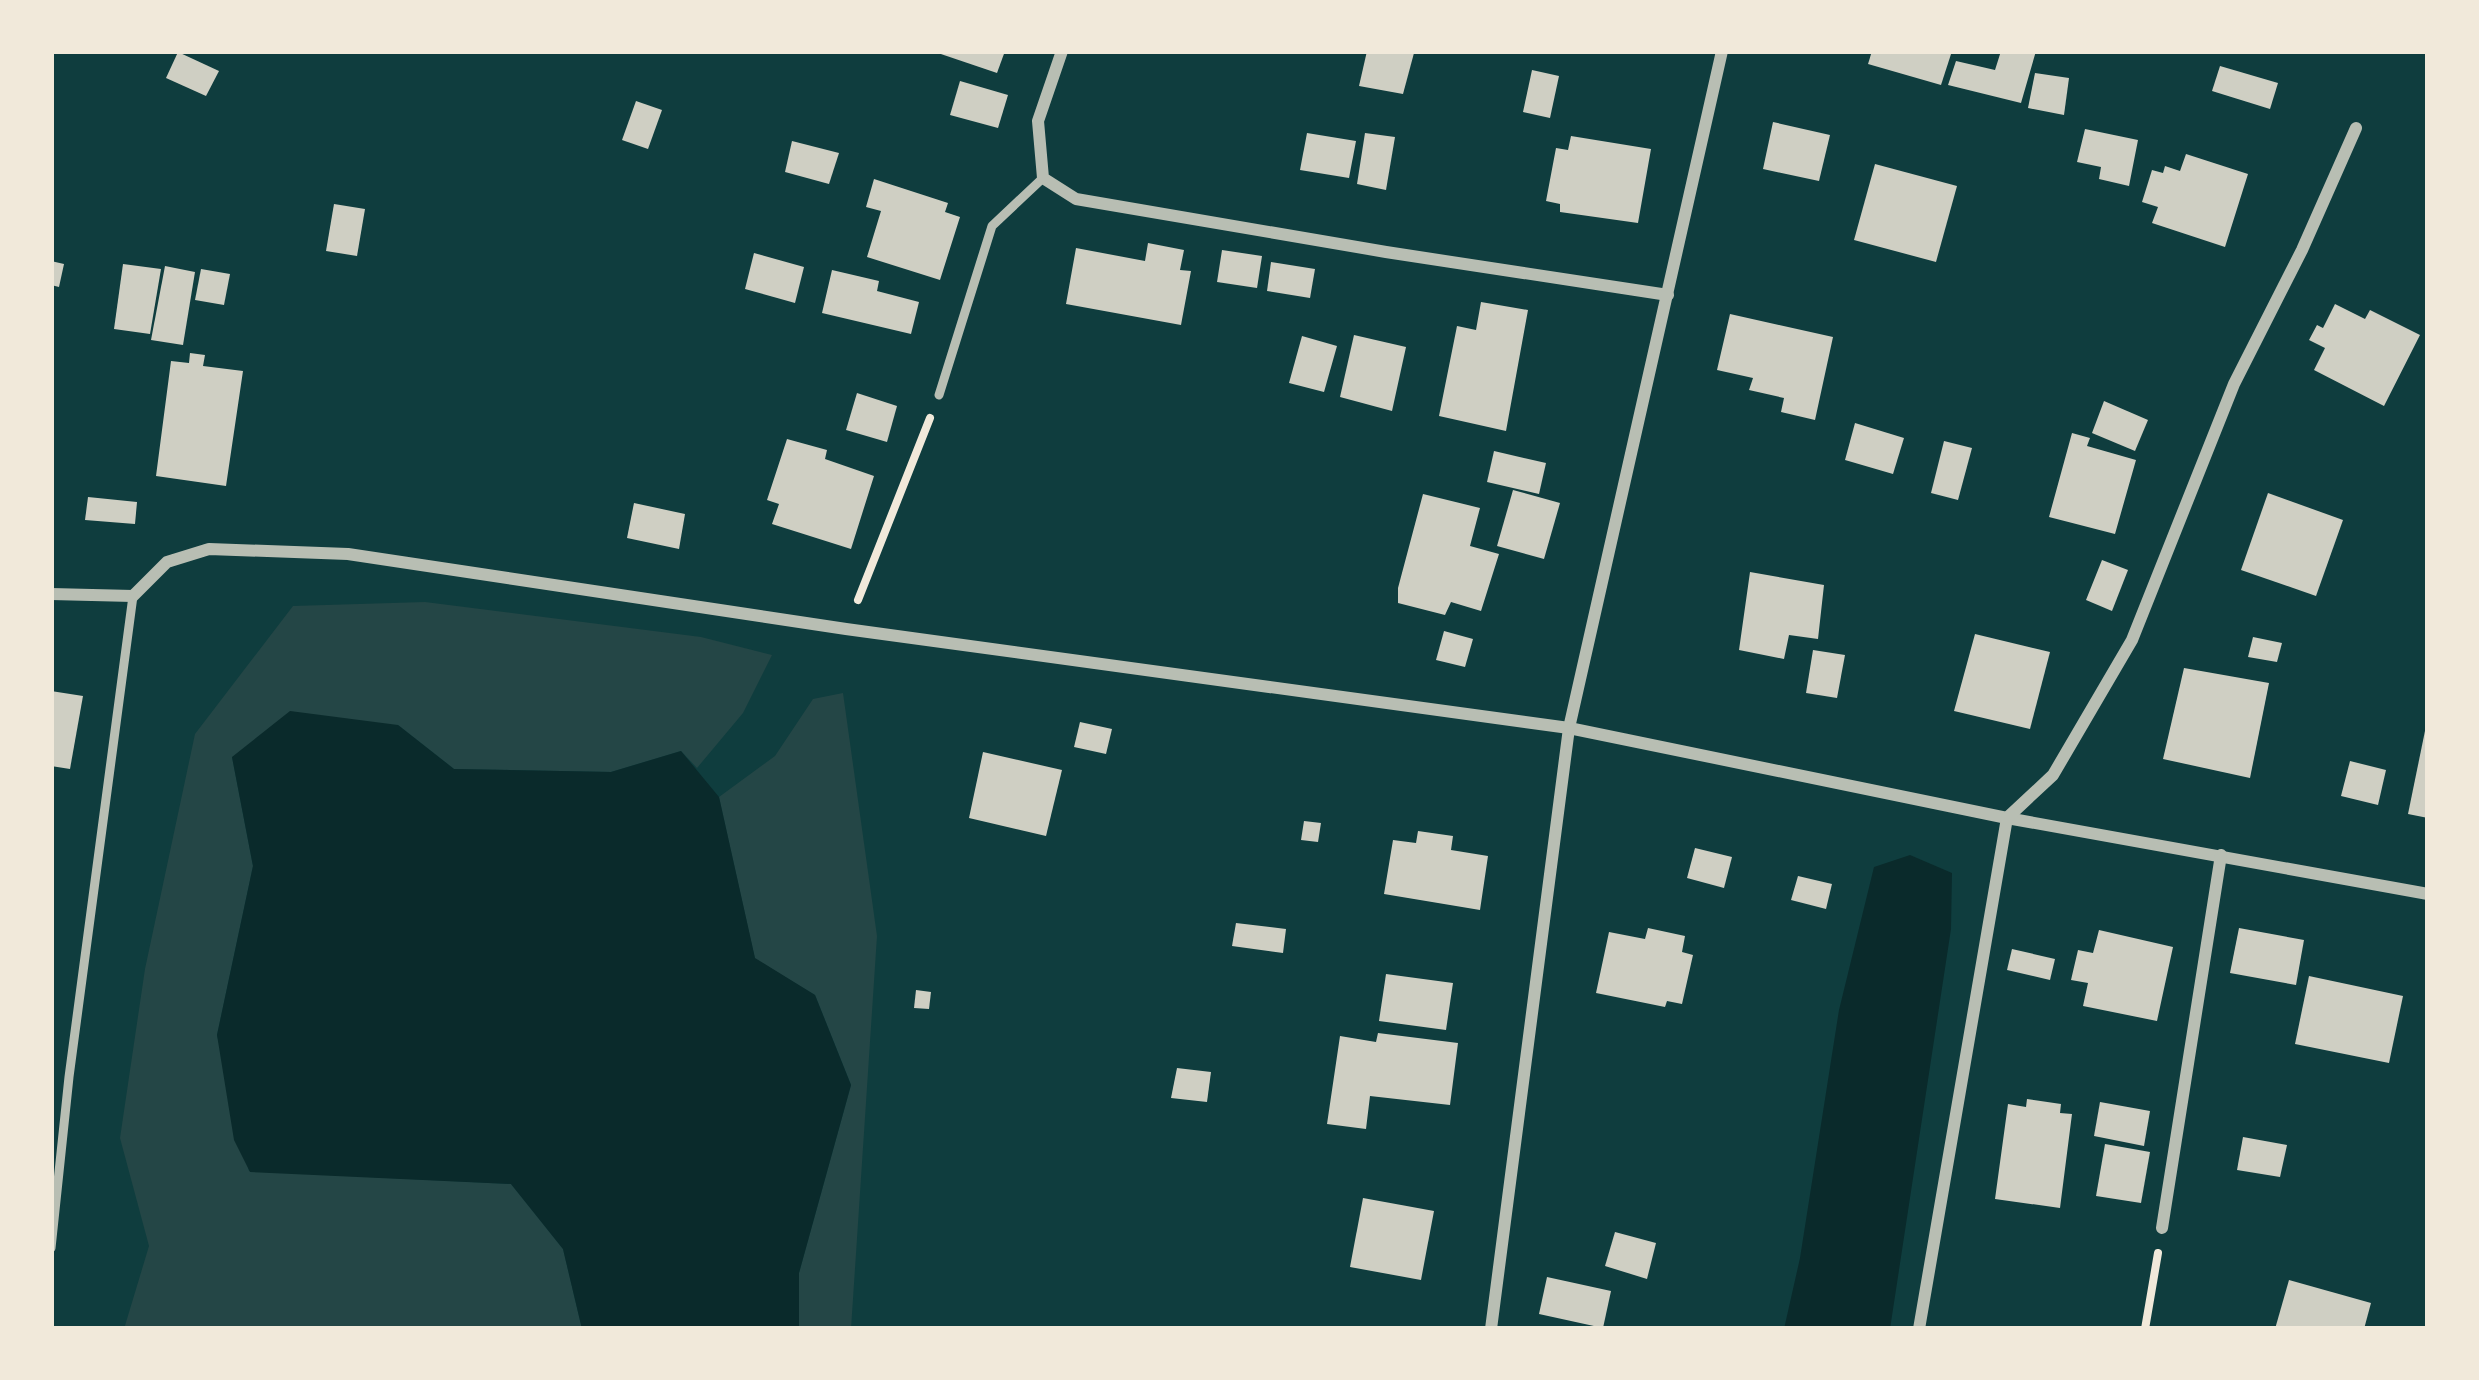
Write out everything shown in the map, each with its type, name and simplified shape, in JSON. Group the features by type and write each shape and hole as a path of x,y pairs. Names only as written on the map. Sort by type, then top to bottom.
{"street":[{"path":"1062,51 1038,121 1043,178 1076,199 1668,295"},
{"path":"1491,1329 1569,728 1722,51"},
{"path":"1919,1329 2007,818 2053,775 2132,640 2234,384 2302,250 2356,128"},
{"path":"51,593 133,596 167,562 209,549 348,554 1569,728 2007,818 2428,894"},
{"path":"2162,1228 2221,855"}],"lane":[{"path":"939,394 992,226 1043,178"},
{"path":"51,1248 133,596"}],"path":[{"path":"846,628 939,394"},
{"path":"2145,1329 2162,1228"}],"shaded area":[{"path":"425,602 701,637 772,655 743,713 697,768 681,751 611,772 454,769 398,725 232,757 253,866 217,1035 249,1171 511,1184 563,1249 582,1329 124,1329 149,1246 120,1138 145,969 195,734 293,606"},
{"path":"843,693 877,936 851,1329 799,1329 799,1273 851,1085 815,995 755,959 719,797 775,756 813,699"},
{"path":"290,711 398,725 454,769 611,772 681,751 719,797 755,958 815,995 851,1085 799,1273 799,1329 582,1329 563,1249 511,1184 250,1172 234,1140 217,1035 253,866 232,757"},
{"path":"1910,855 1952,873 1951,929 1890,1329 1784,1329 1800,1258 1839,1010 1874,867"}],"building":[{"path":"932,51 1005,51 997,73"},
{"path":"1367,51 1414,53 1403,94 1359,86"},
{"path":"1872,51 1952,51 1941,85 1868,64"},
{"path":"2001,51 2036,51 2021,103 1948,85 1956,61 1995,70"},
{"path":"178,52 219,71 206,96 166,78"},
{"path":"2220,66 2278,83 2270,109 2212,91"},
{"path":"1532,70 1559,76 1550,118 1523,112"},
{"path":"2035,73 2069,78 2064,115 2028,108"},
{"path":"960,81 1008,95 998,128 950,115"},
{"path":"636,101 662,110 648,149 622,140"},
{"path":"1773,122 1830,135 1819,181 1763,169"},
{"path":"2085,129 2138,140 2129,186 2099,179 2101,167 2077,162"},
{"path":"1307,133 1356,141 1349,178 1300,170"},
{"path":"1365,133 1395,137 1386,190 1357,184"},
{"path":"1571,136 1651,149 1638,223 1560,212 1560,204 1546,201 1556,148 1568,150"},
{"path":"792,141 839,153 829,184 785,172"},
{"path":"2186,154 2248,174 2225,247 2152,223 2158,207 2142,202 2152,170 2163,173 2165,166 2180,171"},
{"path":"1875,164 1957,186 1936,262 1854,240"},
{"path":"874,179 948,203 945,212 960,217 940,280 867,257 881,211 866,207"},
{"path":"334,204 365,209 357,256 326,251"},
{"path":"1148,243 1184,250 1180,270 1191,271 1181,325 1066,304 1076,248 1145,261"},
{"path":"1222,250 1262,256 1257,288 1217,282"},
{"path":"754,253 804,267 795,303 745,289"},
{"path":"51,261 64,264 59,287 51,285"},
{"path":"1271,262 1315,269 1310,298 1267,291"},
{"path":"123,264 161,269 150,334 114,329"},
{"path":"165,266 195,272 183,345 151,340"},
{"path":"201,269 230,274 224,305 195,300"},
{"path":"832,270 879,281 877,291 919,302 911,334 822,313"},
{"path":"1481,302 1528,310 1506,431 1439,416 1457,326 1476,330"},
{"path":"2335,304 2365,319 2370,310 2420,335 2384,406 2314,370 2325,348 2309,340 2317,325 2323,328"},
{"path":"1730,314 1833,337 1815,420 1781,412 1784,398 1749,390 1753,378 1717,370"},
{"path":"1354,335 1406,347 1392,411 1340,397"},
{"path":"1302,336 1337,346 1324,392 1289,383"},
{"path":"190,353 205,355 203,366 243,371 226,486 156,476 171,361 189,363"},
{"path":"857,393 897,406 887,442 846,430"},
{"path":"2104,401 2148,420 2135,451 2092,433"},
{"path":"1855,423 1904,438 1893,474 1845,460"},
{"path":"2072,433 2090,438 2087,446 2136,460 2115,534 2049,517"},
{"path":"787,439 827,450 825,459 874,476 851,549 772,524 779,504 767,500"},
{"path":"1944,441 1972,448 1958,500 1931,493"},
{"path":"1494,451 1546,463 1539,494 1487,482"},
{"path":"1513,490 1560,503 1544,559 1497,546"},
{"path":"2268,493 2343,520 2316,596 2241,570"},
{"path":"1423,494 1480,508 1470,546 1499,554 1481,611 1451,602 1445,615 1398,603"},
{"path":"88,497 137,502 135,524 85,520"},
{"path":"634,503 685,514 679,549 627,538"},
{"path":"2102,560 2128,570 2112,611 2086,600"},
{"path":"1750,572 1824,585 1818,639 1789,635 1784,659 1739,650"},
{"path":"1444,631 1473,639 1465,667 1436,660"},
{"path":"1975,634 2050,652 2030,729 1954,711"},
{"path":"2253,637 2282,643 2277,662 2248,657"},
{"path":"1813,650 1845,655 1837,698 1806,693"},
{"path":"2184,668 2269,683 2250,778 2163,759"},
{"path":"51,691 83,696 70,769 51,766"},
{"path":"1080,722 1112,729 1106,754 1074,747"},
{"path":"2428,726 2428,818 2408,814"},
{"path":"983,752 1062,770 1046,836 969,818"},
{"path":"2350,761 2386,770 2378,805 2341,796"},
{"path":"1304,821 1321,823 1318,842 1301,840"},
{"path":"1418,831 1453,836 1451,850 1488,856 1480,910 1384,894 1393,840 1416,843"},
{"path":"1695,848 1732,857 1724,888 1687,878"},
{"path":"1798,876 1832,884 1826,909 1791,900"},
{"path":"1236,923 1286,929 1283,953 1232,946"},
{"path":"1648,928 1685,936 1682,952 1693,955 1682,1004 1667,1001 1665,1007 1596,993 1609,932 1645,939"},
{"path":"2239,928 2304,940 2296,985 2230,973"},
{"path":"2099,930 2173,947 2157,1021 2083,1006 2088,983 2071,980 2078,950 2093,953"},
{"path":"2012,949 2055,959 2050,980 2007,970"},
{"path":"1386,974 1453,983 1446,1030 1379,1021"},
{"path":"2309,976 2403,996 2389,1063 2295,1044"},
{"path":"916,990 931,992 929,1009 914,1008"},
{"path":"1378,1033 1458,1043 1450,1105 1370,1096 1366,1129 1327,1124 1340,1036 1376,1042"},
{"path":"1177,1068 1211,1072 1207,1102 1171,1098"},
{"path":"2027,1099 2061,1104 2060,1113 2072,1114 2060,1208 1995,1199 2008,1104 2026,1107"},
{"path":"2100,1102 2150,1111 2144,1146 2094,1136"},
{"path":"2243,1137 2287,1145 2280,1177 2237,1170"},
{"path":"2105,1144 2150,1152 2141,1203 2096,1196"},
{"path":"1363,1198 1434,1211 1421,1280 1350,1267"},
{"path":"1615,1232 1656,1243 1647,1279 1605,1266"},
{"path":"1547,1277 1611,1291 1603,1328 1539,1314"},
{"path":"2289,1280 2371,1303 2364,1329 2275,1329"}]}
